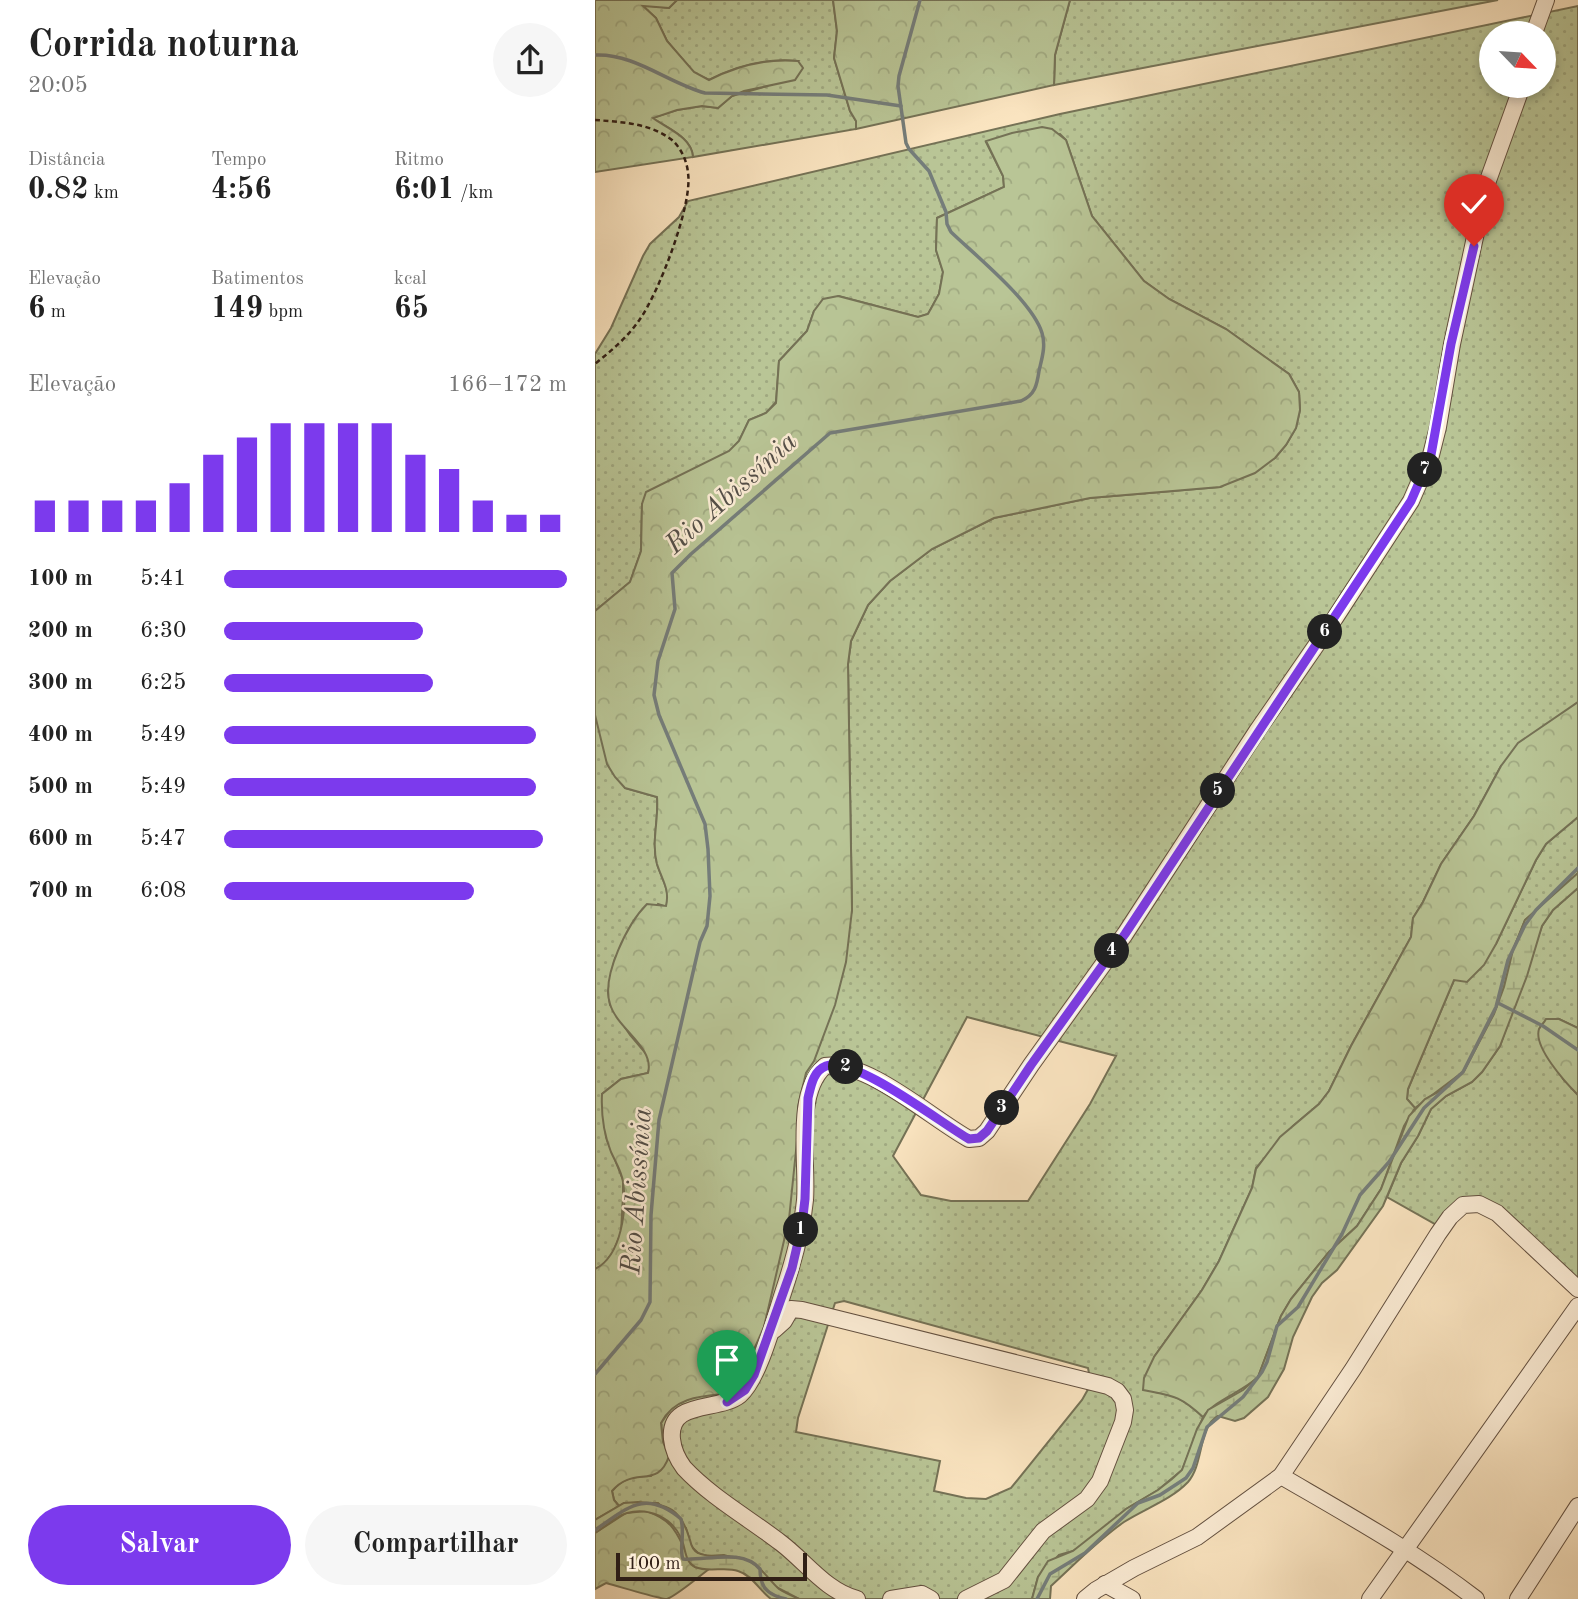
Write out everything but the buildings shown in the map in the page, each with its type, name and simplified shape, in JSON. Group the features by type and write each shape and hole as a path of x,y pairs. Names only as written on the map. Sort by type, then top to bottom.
{"street":[{"path":"1538,21 1546,0"},
{"path":"857,1599 829,1586 800,1558 696,1479 678,1458 671,1441 673,1422 680,1415 704,1406 727,1402 745,1390 754,1375 784,1291 802,1225 808,1098 812,1082 825,1066 849,1068 915,1104 969,1139 983,1136 1125,934 1411,501 1431,455 1451,344 1486,186 1518,98"},
{"path":"1085,1599 1105,1584 1197,1537 1281,1476 1353,1369 1438,1234 1463,1205 1479,1203 1497,1213 1578,1289"},
{"path":"784,1291 791,1309"},
{"path":"1370,1599 1578,1306"},
{"path":"770,1334 791,1309"},
{"path":"791,1309 1108,1386 1117,1391 1123,1399 1123,1422 1100,1481 1087,1499 1043,1531 1004,1580 966,1599"},
{"path":"1281,1476 1407,1550 1476,1599"},
{"path":"1518,1599 1578,1506"},
{"path":"1105,1584 1132,1599"},
{"path":"891,1599 922,1594 931,1599"}],"path":[{"path":"595,120 632,123 672,140 684,155 689,175 675,239 657,290 625,339 595,364"}],"green space":[{"path":"595,0 677,0 669,8 643,6 656,18 667,41 694,72 709,80 741,67 763,62 798,61 803,68 795,80 744,91 732,96 718,108 702,106 653,118 683,139 692,150 693,157 595,172"},
{"path":"677,0 833,0 837,31 834,58 850,111 856,121 856,129 693,157 692,150 684,139 652,118 702,106 718,108 732,96 767,86 798,61 752,64 709,80 694,73 667,41 656,18 642,5 669,8"},
{"path":"833,0 1070,0 1055,55 1054,85 856,129 856,121 850,111 834,58 837,31"},
{"path":"1070,0 1498,0 1054,85 1055,55"},
{"path":"1578,6 1578,702 1501,766 1474,816 1441,864 1413,918 1411,937 1329,1091 1256,1168 1252,1188 1219,1261 1202,1290 1154,1357 1155,1392 1181,1400 1203,1417 1182,1470 1073,1551 1059,1555 1038,1577 1032,1599 799,1599 776,1587 756,1565 724,1555 707,1556 698,1553 691,1546 686,1528 658,1503 624,1503 619,1506 612,1491 629,1479 651,1476 669,1456 663,1442 661,1423 673,1406 694,1397 798,1131 801,1087 821,1041 852,910 848,664 851,641 868,605 890,581 932,549 994,518 1090,498 1220,487 1275,458 1286,445 1296,428 1300,410 1299,392 1289,374 1226,329 1169,299 1144,281 1092,216 1066,140 1060,134 986,142 1003,176 1004,187 937,218 936,250 943,272 939,294 928,314 918,317 839,296 814,311 807,331 779,361 776,402 766,413 749,420 739,441 730,451 642,504 641,551 630,582 595,611 595,354 611,328 650,244 679,217 688,201 1060,114 1479,27 1479,98 1556,98 1556,21 1506,21","holes":["967,1017 1116,1056 1090,1104 1028,1201 951,1201 921,1195 893,1156","844,1301 1088,1368 1091,1384 1082,1400 1011,1488 986,1499 934,1491 940,1461 796,1432 798,1418 835,1303"]},
{"path":"1042,127 1052,129 1066,140 1092,216 1144,281 1169,299 1226,329 1289,374 1299,392 1300,410 1296,428 1275,458 1255,473 1220,487 1090,498 994,518 932,549 890,581 868,605 851,641 848,664 852,910 846,962 835,1005 814,1061 806,1073 798,1107 789,1219 764,1327 736,1390 733,1393 692,1399 674,1407 661,1423 663,1442 669,1456 664,1466 652,1475 620,1483 612,1491 619,1506 595,1520 595,1269 604,1263 617,1243 624,1205 620,1170 604,1130 602,1094 621,1079 648,1073 649,1064 641,1046 614,1013 608,992 609,979 618,951 632,924 647,904 666,906 667,895 655,856 657,797 625,788 607,764 595,715 595,611 630,582 641,551 642,504 646,492 729,451 739,441 749,420 766,413 776,403 779,361 807,331 814,311 823,299 838,296 918,317 928,314 939,294 943,272 936,250 937,218 1004,187 1003,176 986,141"},
{"path":"1578,702 1578,817 1546,844 1484,965 1467,982 1454,980 1408,1089 1407,1099 1415,1108 1404,1126 1381,1189 1357,1226 1329,1252 1291,1299 1281,1316 1258,1377 1215,1405 1203,1417 1188,1404 1175,1398 1143,1390 1144,1378 1154,1357 1202,1290 1219,1261 1252,1188 1256,1169 1280,1137 1319,1104 1329,1091 1411,937 1413,918 1441,864 1474,816 1501,766 1518,743"},
{"path":"595,715 625,788 657,797 655,856 668,901 667,907 658,904 615,958 608,992 610,1005 648,1056 650,1065 648,1073 621,1079 602,1094 606,1137 623,1180 623,1195 621,1233 613,1252 602,1266 595,1269"},
{"path":"1578,817 1578,873 1525,920 1494,1014 1464,1071 1415,1108 1407,1099 1408,1089 1454,980 1496,944 1546,844"},
{"path":"1578,873 1578,888 1553,910 1542,926 1527,976 1500,1046 1472,1082 1446,1096 1431,1109 1401,1163 1383,1206 1337,1270 1322,1283 1312,1297 1293,1337 1284,1369 1268,1397 1244,1418 1235,1421 1218,1416 1212,1421 1204,1437 1197,1466 1188,1482 1174,1494 1105,1536 1051,1586 1050,1599 1032,1599 1038,1577 1048,1561 1073,1551 1126,1509 1172,1479 1182,1470 1197,1429 1208,1410 1243,1390 1258,1377 1281,1316 1291,1299 1329,1252 1357,1226 1381,1189 1409,1116 1425,1099 1442,1090 1464,1071 1494,1014 1525,920"},
{"path":"1578,888 1578,1028 1559,1019 1539,1039 1563,1079 1578,1095 1578,1286 1482,1202 1442,1228 1387,1197 1401,1163 1431,1109 1446,1096 1472,1082 1500,1046 1542,926 1553,910"},
{"path":"1546,1019 1559,1019 1578,1028 1578,1095 1552,1064 1541,1045 1539,1029"},
{"path":"624,1503 658,1504 678,1515 698,1553 747,1560 779,1589 799,1599 771,1599 748,1576 738,1571 695,1567 687,1558 677,1531 666,1520 651,1513 627,1513 595,1533 595,1520"},
{"path":"646,1511 657,1515 672,1527 695,1567 709,1569 667,1599 606,1583 595,1589 595,1533 626,1513"}],"waterway":[{"name":"Rio Abissínia","path":"595,1374 641,1320 650,1302 651,1215 659,1120 700,942 707,926 710,896 705,824 659,715 654,695 658,661 675,609 672,573 830,433 1021,401 1032,393 1037,381 1044,343 1036,320 1015,293 951,232 929,171 906,143 898,86 920,0"},
{"path":"595,55 623,59 705,93 827,95 901,106"},
{"path":"1037,1599 1050,1574 1085,1553 1138,1503 1160,1495 1186,1478 1193,1468 1207,1427 1243,1397 1262,1372 1277,1326 1298,1307 1342,1234 1360,1195 1389,1162 1424,1108 1463,1072 1496,1007 1508,960 1525,925 1536,910 1578,868"},
{"path":"1498,1003 1543,1026 1578,1050"},
{"path":"595,1530 636,1505 656,1505 681,1519 683,1559 744,1559 760,1569 766,1590 786,1599"}],"route":[{"path":"727,1402 745,1390 754,1375 792,1268 805,1199 808,1098 817,1073 825,1066 849,1068 879,1082 969,1139 979,1138 987,1131 1125,934 1411,501 1431,455 1438,427 1451,344 1474,246"}]}
